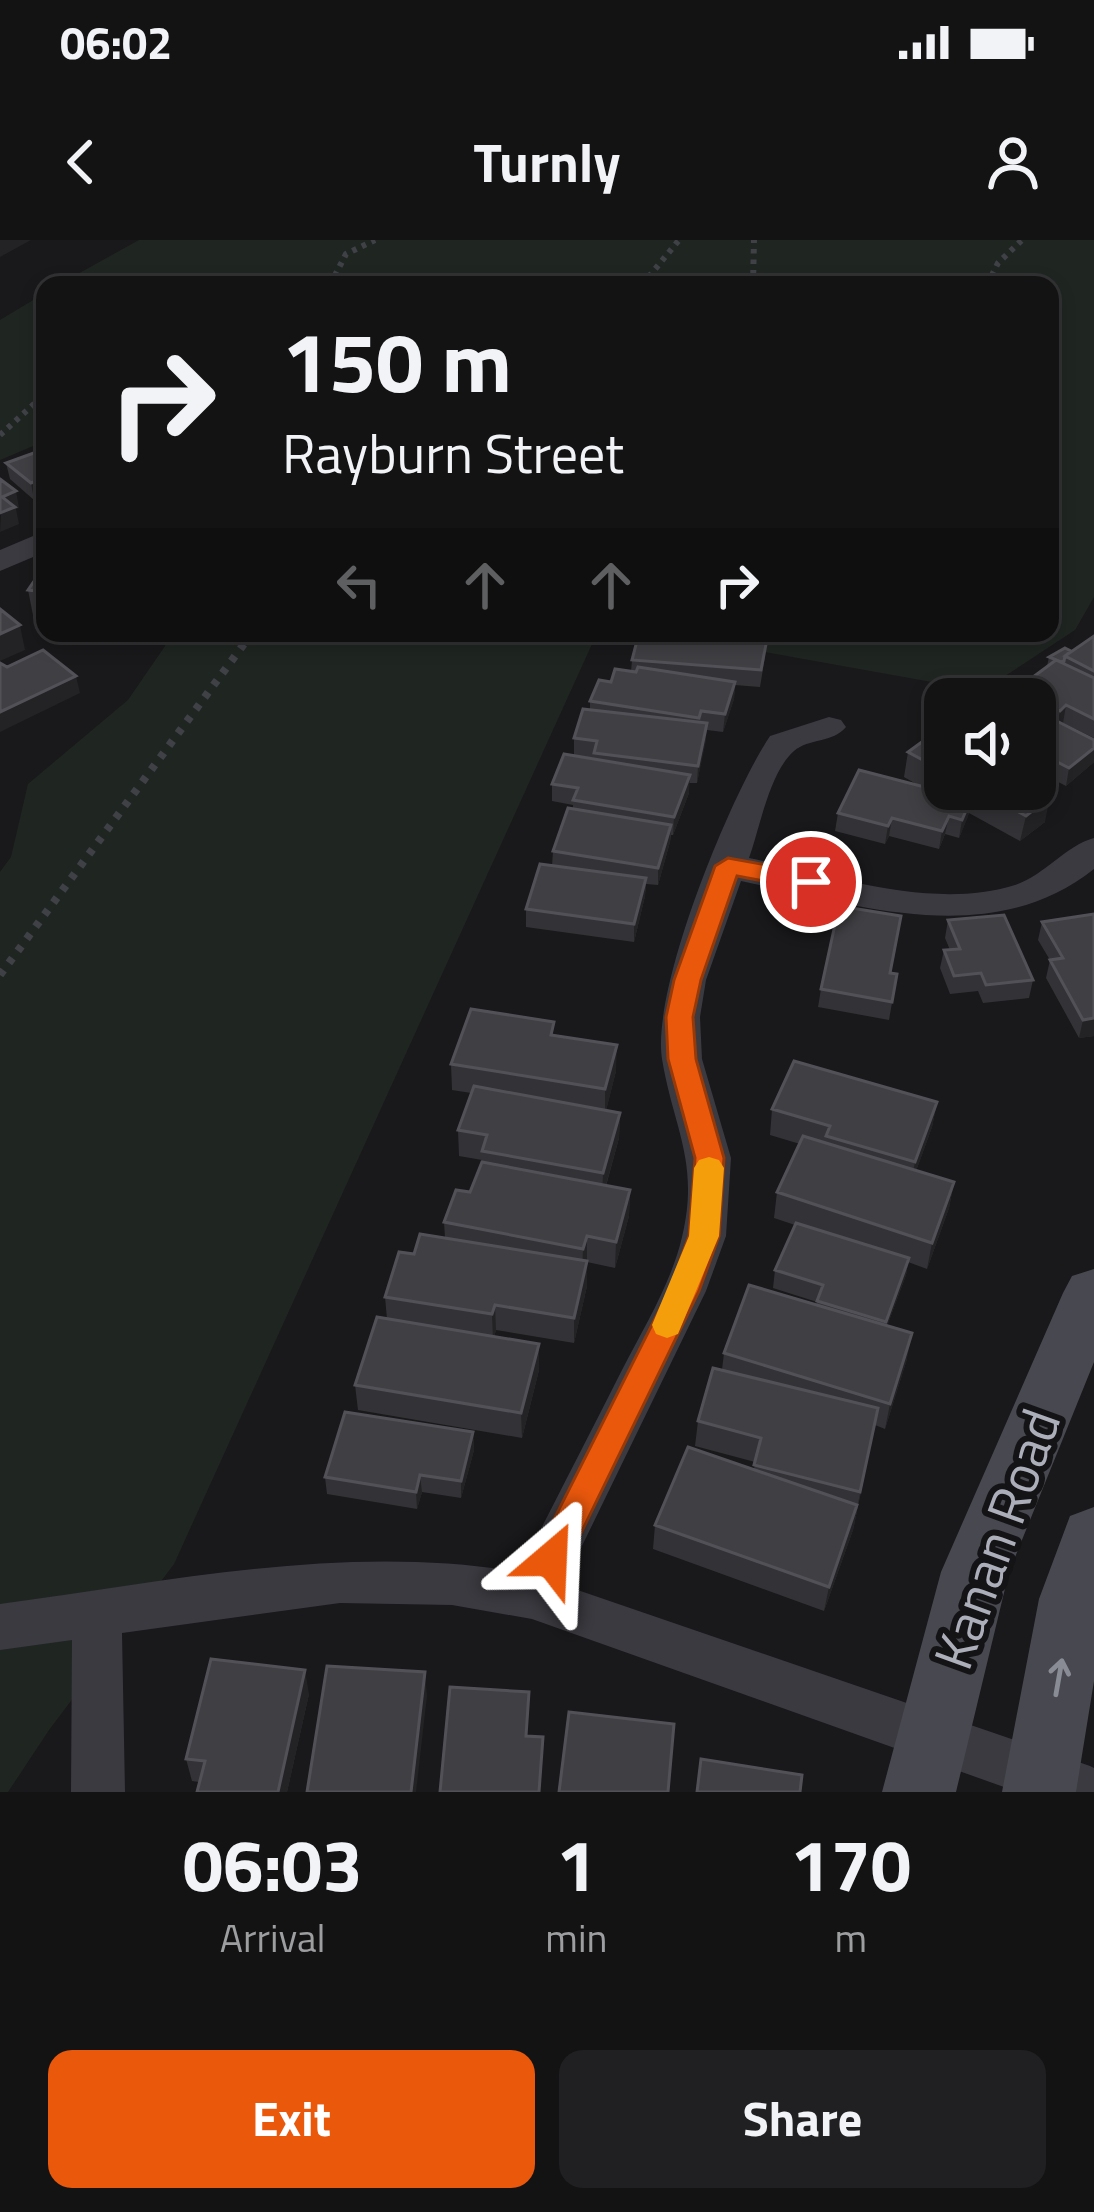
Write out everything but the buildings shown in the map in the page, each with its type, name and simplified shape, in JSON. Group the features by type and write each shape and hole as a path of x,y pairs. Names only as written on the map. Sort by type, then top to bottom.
{"main road":[{"name":"Kanan Road","path":"924,1764 975,1572 1094,1293"},
{"name":"Kanan Road","path":"1057,1787 1073,1599 1094,1537"}],"street":[{"path":"0,562 36,544"},
{"path":"532,1597 684,1291 704,1236 710,1158 682,1059 680,1017 687,980 760,779 782,742 829,727"},
{"path":"728,866 934,905 981,904 1024,895 1067,873 1094,850"},
{"path":"0,1627 340,1581 452,1582 532,1597 924,1764 1057,1787"},
{"path":"98,1617 98,1792"}],"path":[{"path":"335,276 346,254 375,240"},
{"path":"650,276 680,240"},
{"path":"753,276 754,240"},
{"path":"991,276 1022,240"},
{"path":"0,435 36,402"},
{"path":"0,975 245,642"}],"shaded area":[{"path":"139,240 1094,240 1094,597 1075,630 1059,640 1059,276 74,276"},
{"path":"36,298 36,445 0,460 0,320"},
{"path":"168,642 593,642 174,1564 8,1792 0,1792 0,872 11,857 28,784 128,700"},
{"path":"708,642 1057,642 1002,678 924,681"}],"slow traffic":[{"path":"667,1325 704,1236 709,1168"}],"route":[{"path":"551,1559 684,1291 704,1236 710,1158 682,1059 680,1017 687,980 728,866 811,882"}]}
